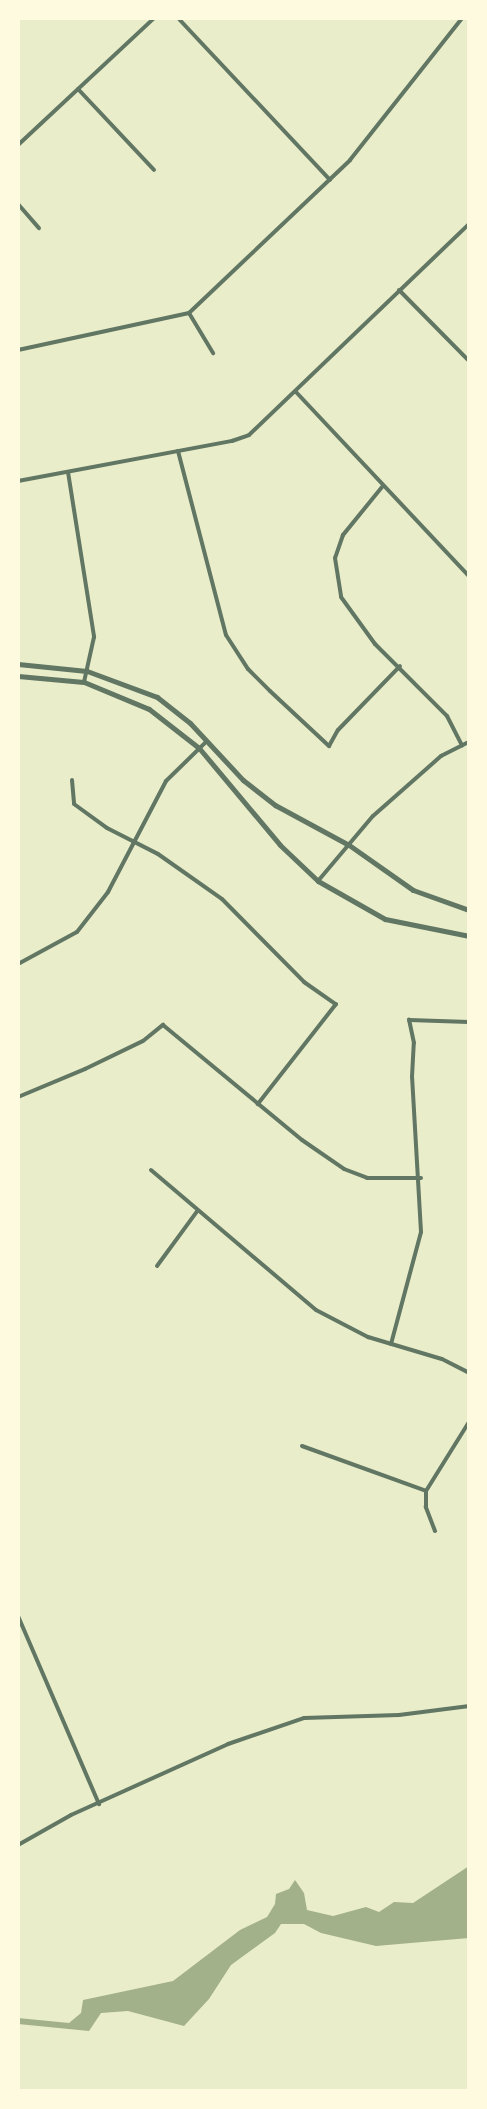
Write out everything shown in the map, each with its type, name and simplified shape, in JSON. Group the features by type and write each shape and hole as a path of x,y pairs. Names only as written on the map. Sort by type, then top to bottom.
{"street":[{"path":"18,145 154,18"},
{"path":"178,18 330,180"},
{"path":"18,350 189,313 330,180 462,18"},
{"path":"78,89 154,170"},
{"path":"18,204 39,228"},
{"path":"18,481 249,435 469,224"},
{"path":"399,291 469,362"},
{"path":"189,313 213,353"},
{"path":"296,392 469,576"},
{"path":"177,451 226,635 248,669 329,746 338,730 400,666"},
{"path":"68,472 92,611 94,637 84,682"},
{"path":"382,486 343,534 335,558 336,578 341,597 358,623 447,716 462,745"},
{"path":"18,664 87,671 157,697 207,741 258,793 349,845 413,890 469,910"},
{"path":"18,676 84,682 149,708 199,748 280,845 318,881 386,919 469,936"},
{"path":"18,964 77,932 108,892 166,782 207,741"},
{"path":"318,881 373,816 420,774 469,742"},
{"path":"72,780 75,804 177,866 222,899 304,982 336,1004 258,1104"},
{"path":"391,1344 421,1232 421,1178 409,1020 469,1022"},
{"path":"18,1097 143,1041 163,1025 258,1104 344,1169 367,1178 421,1178"},
{"path":"151,1170 316,1310 368,1337 442,1359 469,1373"},
{"path":"157,1266 198,1210"},
{"path":"435,1531 426,1507 426,1491 469,1422"},
{"path":"302,1446 426,1491"},
{"path":"18,1617 99,1804"},
{"path":"18,1845 70,1815 99,1804 228,1744 304,1718 399,1715 469,1706"}],"shaded area":[{"path":"469,1866 469,1938 376,1946 321,1933 304,1924 281,1924 275,1933 231,1965 209,1999 184,2026 128,2011 101,2013 89,2031 18,2024 18,2018 69,2023 81,2013 83,2000 173,1981 240,1930 267,1917 275,1904 276,1894 289,1889 295,1880 304,1893 307,1910 333,1916 366,1907 379,1912 394,1902 413,1903"}]}
